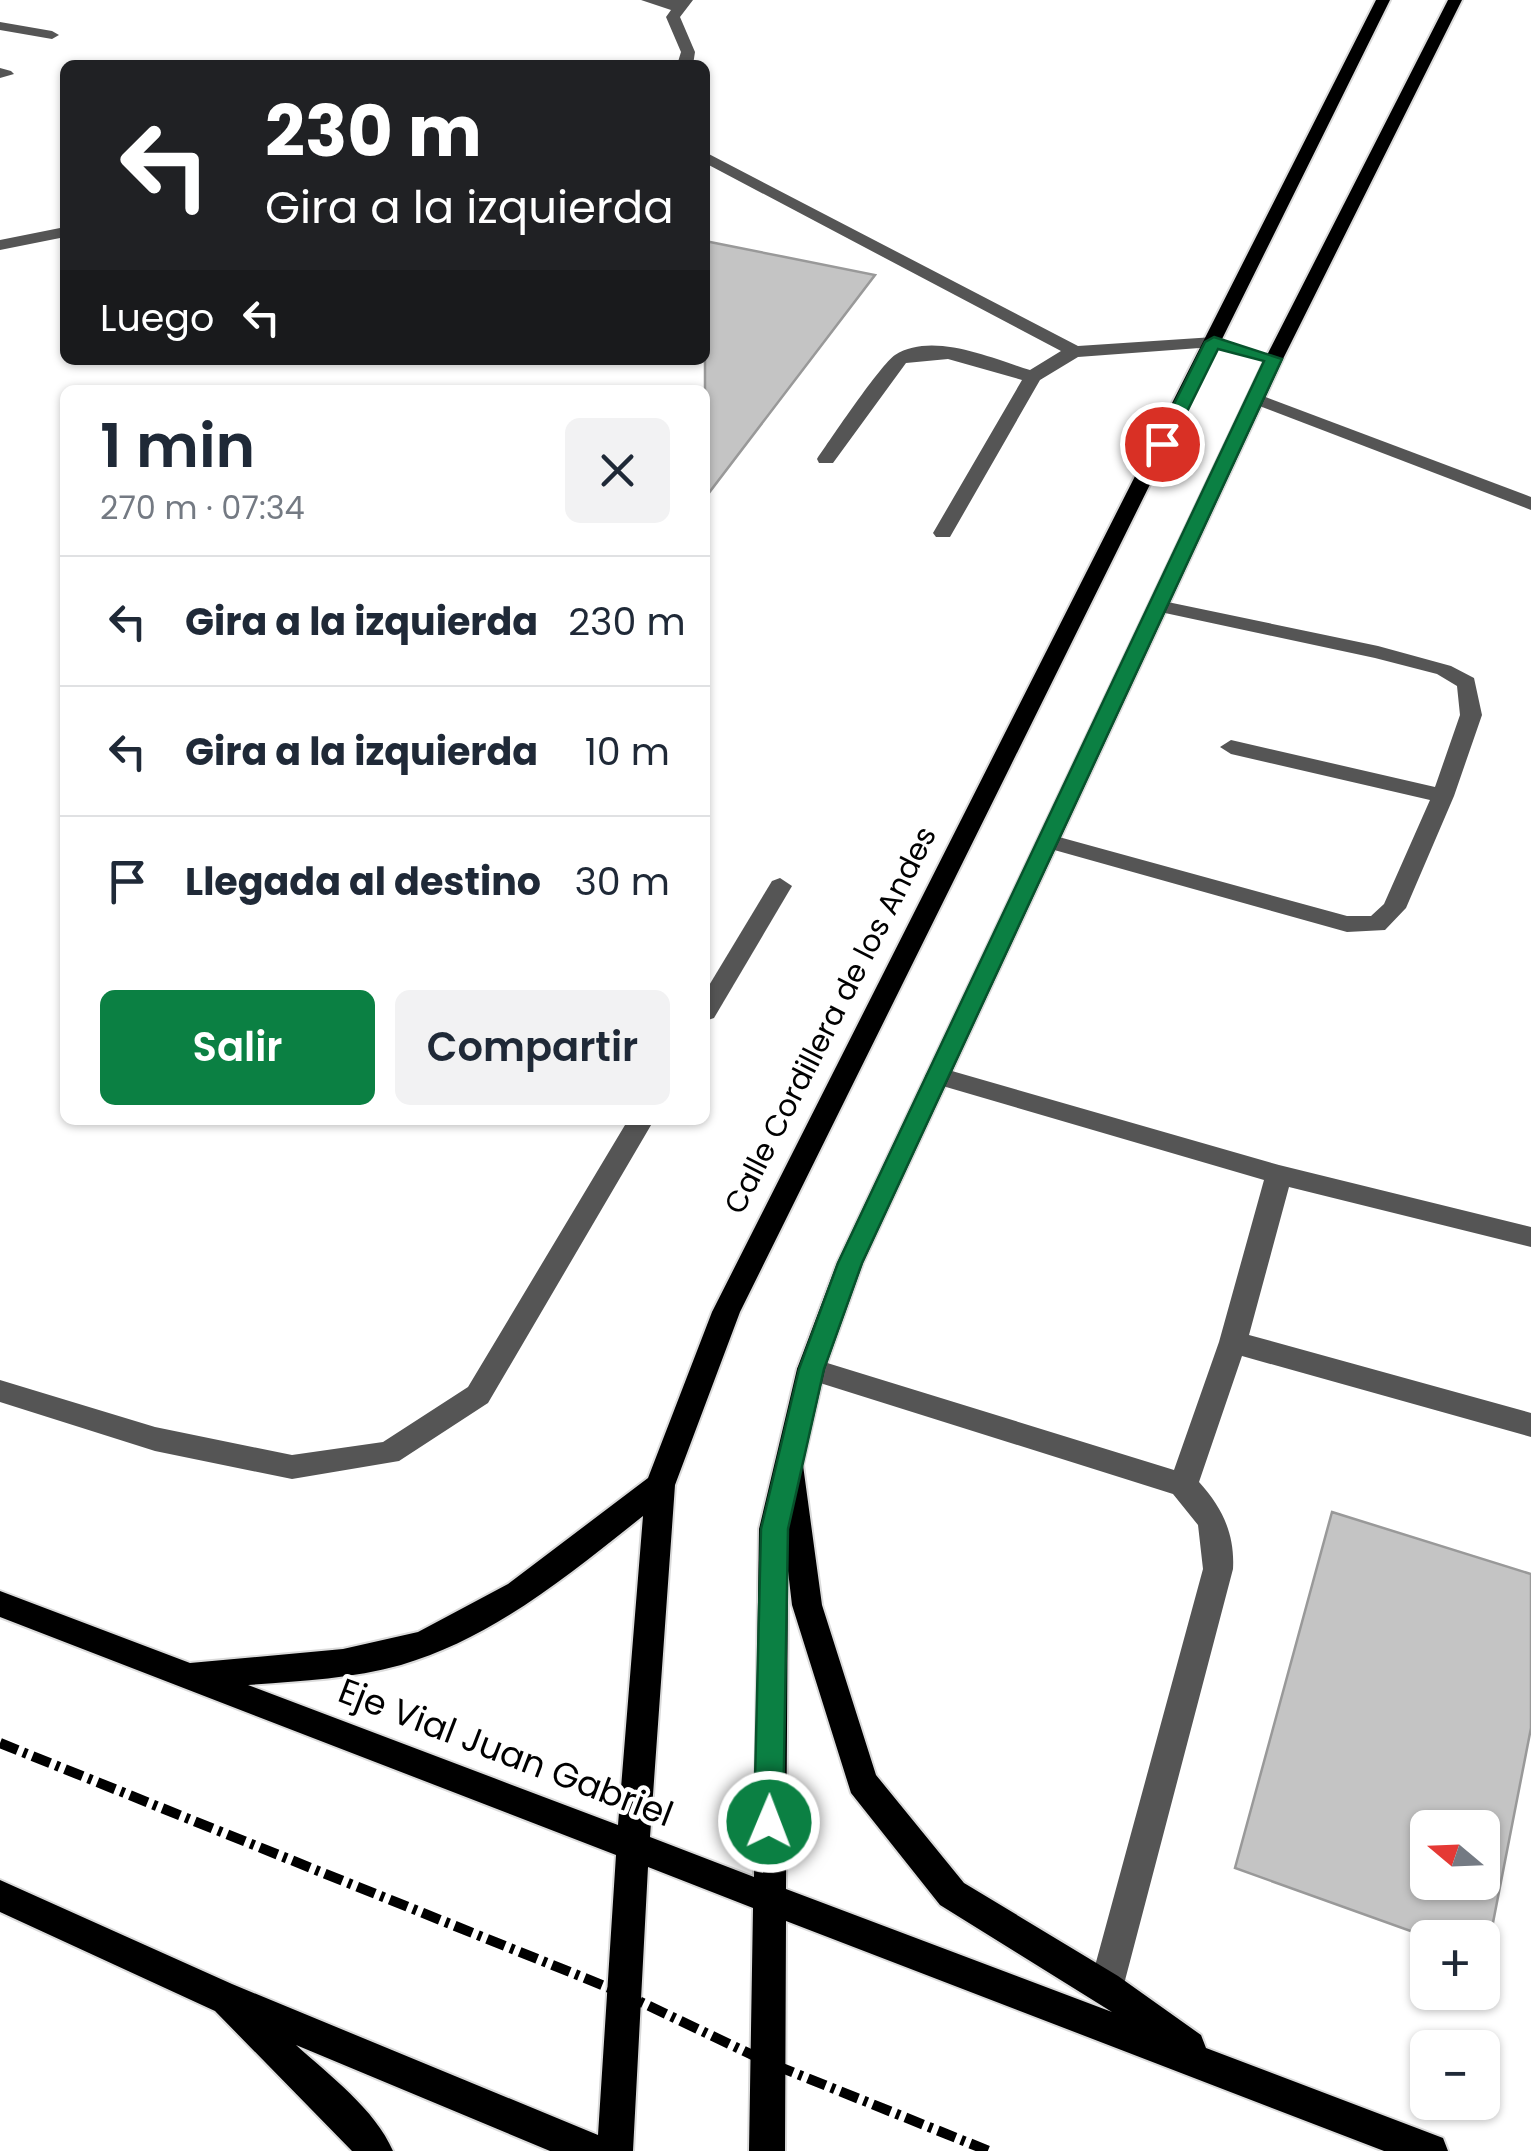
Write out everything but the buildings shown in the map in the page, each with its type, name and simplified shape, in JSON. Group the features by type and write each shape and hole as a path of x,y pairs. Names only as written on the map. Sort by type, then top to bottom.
{"main road":[{"name":"Calle Cordillera de los Andes","path":"615,2151 622,1992 660,1485 726,1312 1383,0"},
{"path":"767,2151 774,1529 811,1369 850,1263 1255,398 1454,0"},
{"path":"791,1451 807,1605 862,1784 952,1894 1106,1988 1222,2070"},
{"path":"189,1675 320,1665 423,1644 534,1586 660,1485"},
{"name":"Eje Vial Juan Gabriel","path":"0,1604 636,1844 1430,2151"},
{"path":"0,1896 220,1996 593,2151"},
{"path":"220,1996 335,2105 375,2151"}],"street":[{"path":"648,0 682,4 673,18 688,52 686,60"},
{"path":"0,26 52,34"},
{"path":"710,160 1075,352"},
{"path":"0,245 60,233"},
{"path":"943,533 1034,377 1055,360 1075,352 1214,342 1274,359"},
{"path":"826,459 900,358 914,351 935,352 1034,377"},
{"path":"1255,398 1531,504"},
{"path":"1048,841 1347,924 1376,924 1394,908 1443,796 1470,715 1467,683 1444,670 1378,652 1158,606"},
{"path":"1231,747 1443,796"},
{"path":"710,1004 780,886"},
{"path":"938,1076 1279,1174 1531,1237"},
{"path":"0,1391 156,1439 292,1467 388,1453 478,1395 638,1125"},
{"path":"1183,1485 1234,1342 1279,1174"},
{"path":"1234,1342 1531,1425"},
{"path":"811,1369 1183,1485 1207,1508 1221,1540 1218,1570 1106,1988"}],"railway":[{"path":"0,1743 622,1993 767,2062 989,2151"}],"route":[{"path":"769,1822 774,1529 811,1369 850,1263 1274,359 1214,342 1162,444"}]}
